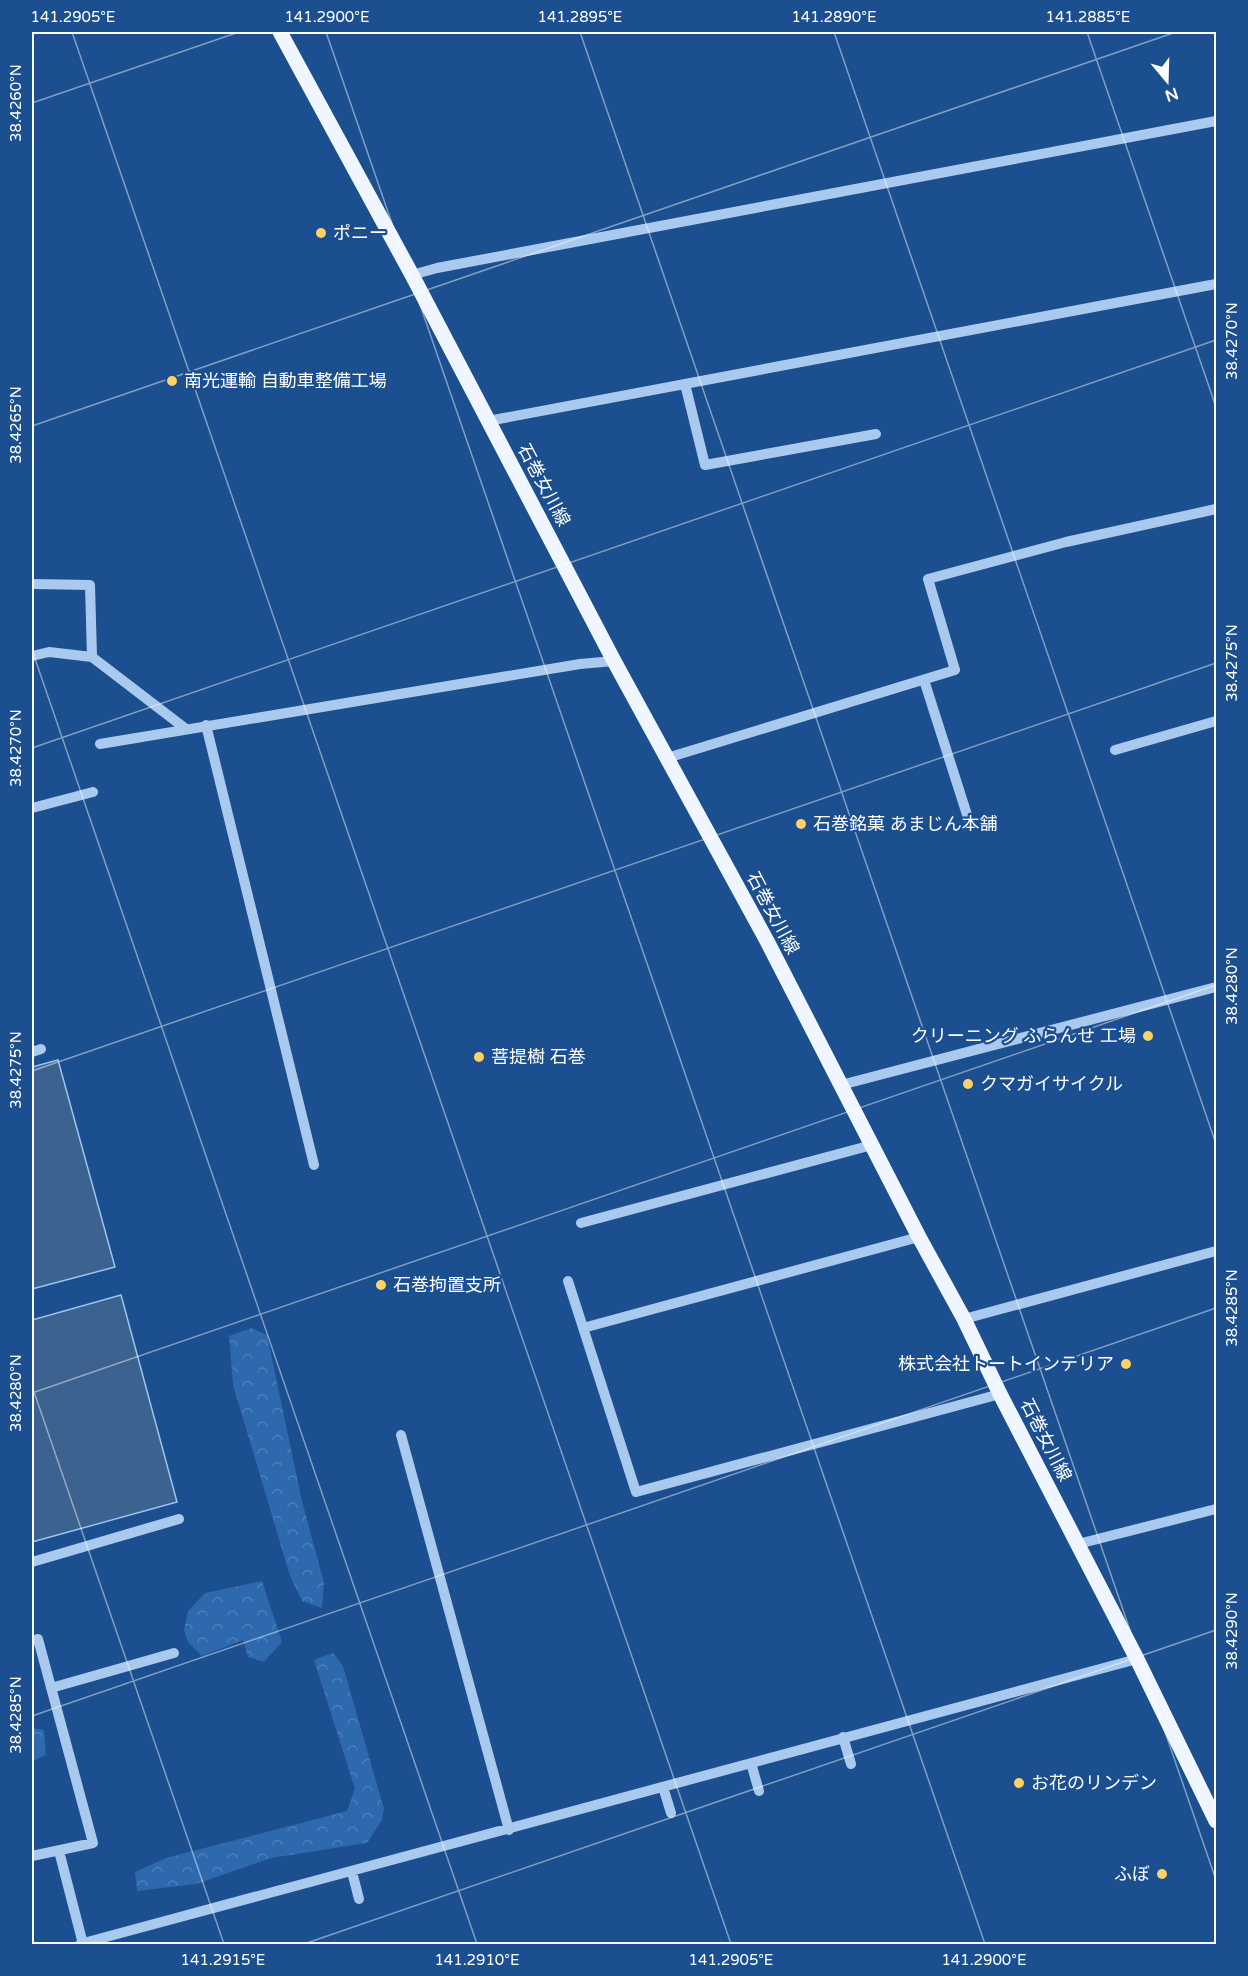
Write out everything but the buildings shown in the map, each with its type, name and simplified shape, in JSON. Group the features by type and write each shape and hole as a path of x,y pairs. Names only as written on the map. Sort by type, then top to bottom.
{"main road":[{"name":"石巻女川線","path":"280,32 412,275 614,661 766,941 964,1319 1000,1394 1137,1659 1216,1821"}],"street":[{"path":"412,275 1216,121"},
{"path":"488,421 1216,284"},
{"path":"685,384 705,465 876,434"},
{"path":"667,758 956,670 928,579 1066,542 1216,508"},
{"path":"32,584 90,585 92,657"},
{"path":"32,656 49,652 92,657 186,729"},
{"path":"100,744 580,664 614,661"},
{"path":"924,680 969,821"},
{"path":"1115,750 1216,722"},
{"path":"206,726 314,1165"},
{"path":"32,808 93,792"},
{"path":"841,1085 1216,987"},
{"path":"581,1223 872,1145"},
{"path":"583,1328 919,1236"},
{"path":"964,1319 1216,1251"},
{"path":"568,1281 636,1492 1000,1394"},
{"path":"401,1435 509,1830"},
{"path":"1078,1544 1216,1509"},
{"path":"32,1562 179,1519"},
{"path":"32,1641 38,1639 93,1843 32,1856"},
{"path":"51,1688 174,1653"},
{"path":"58,1851 82,1944 1137,1659"},
{"path":"843,1737 851,1764"},
{"path":"751,1763 759,1791"},
{"path":"663,1787 671,1813"},
{"path":"352,1872 359,1899"}],"green space":[{"path":"252,1328 267,1335 302,1501 324,1583 322,1608 302,1601 290,1576 233,1385 229,1336"},
{"path":"262,1581 282,1642 264,1662 248,1657 243,1640 202,1656 188,1642 184,1630 188,1611 205,1593"},
{"path":"333,1653 343,1666 384,1809 382,1820 367,1843 271,1858 196,1884 137,1891 135,1872 166,1858 347,1811 355,1789 314,1660"},
{"path":"32,1728 44,1730 46,1755 32,1761"}],"shaded area":[{"path":"58,1060 115,1267 32,1289 32,1067"},
{"path":"121,1295 177,1502 32,1542 32,1320"}],"place":[{"name":"ポニー","path":"321,233"},
{"name":"南光運輸 自動車整備工場","path":"172,381"},
{"name":"石巻銘菓 あまじん本舗","path":"801,824"},
{"name":"クリーニング ふらんせ 工場","path":"1148,1036"},
{"name":"菩提樹 石巻","path":"479,1057"},
{"name":"クマガイサイクル","path":"968,1084"},
{"name":"石巻拘置支所","path":"381,1285"},
{"name":"株式会社トートインテリア","path":"1126,1364"},
{"name":"お花のリンデン","path":"1019,1783"},
{"name":"ふぼ","path":"1162,1874"}]}
